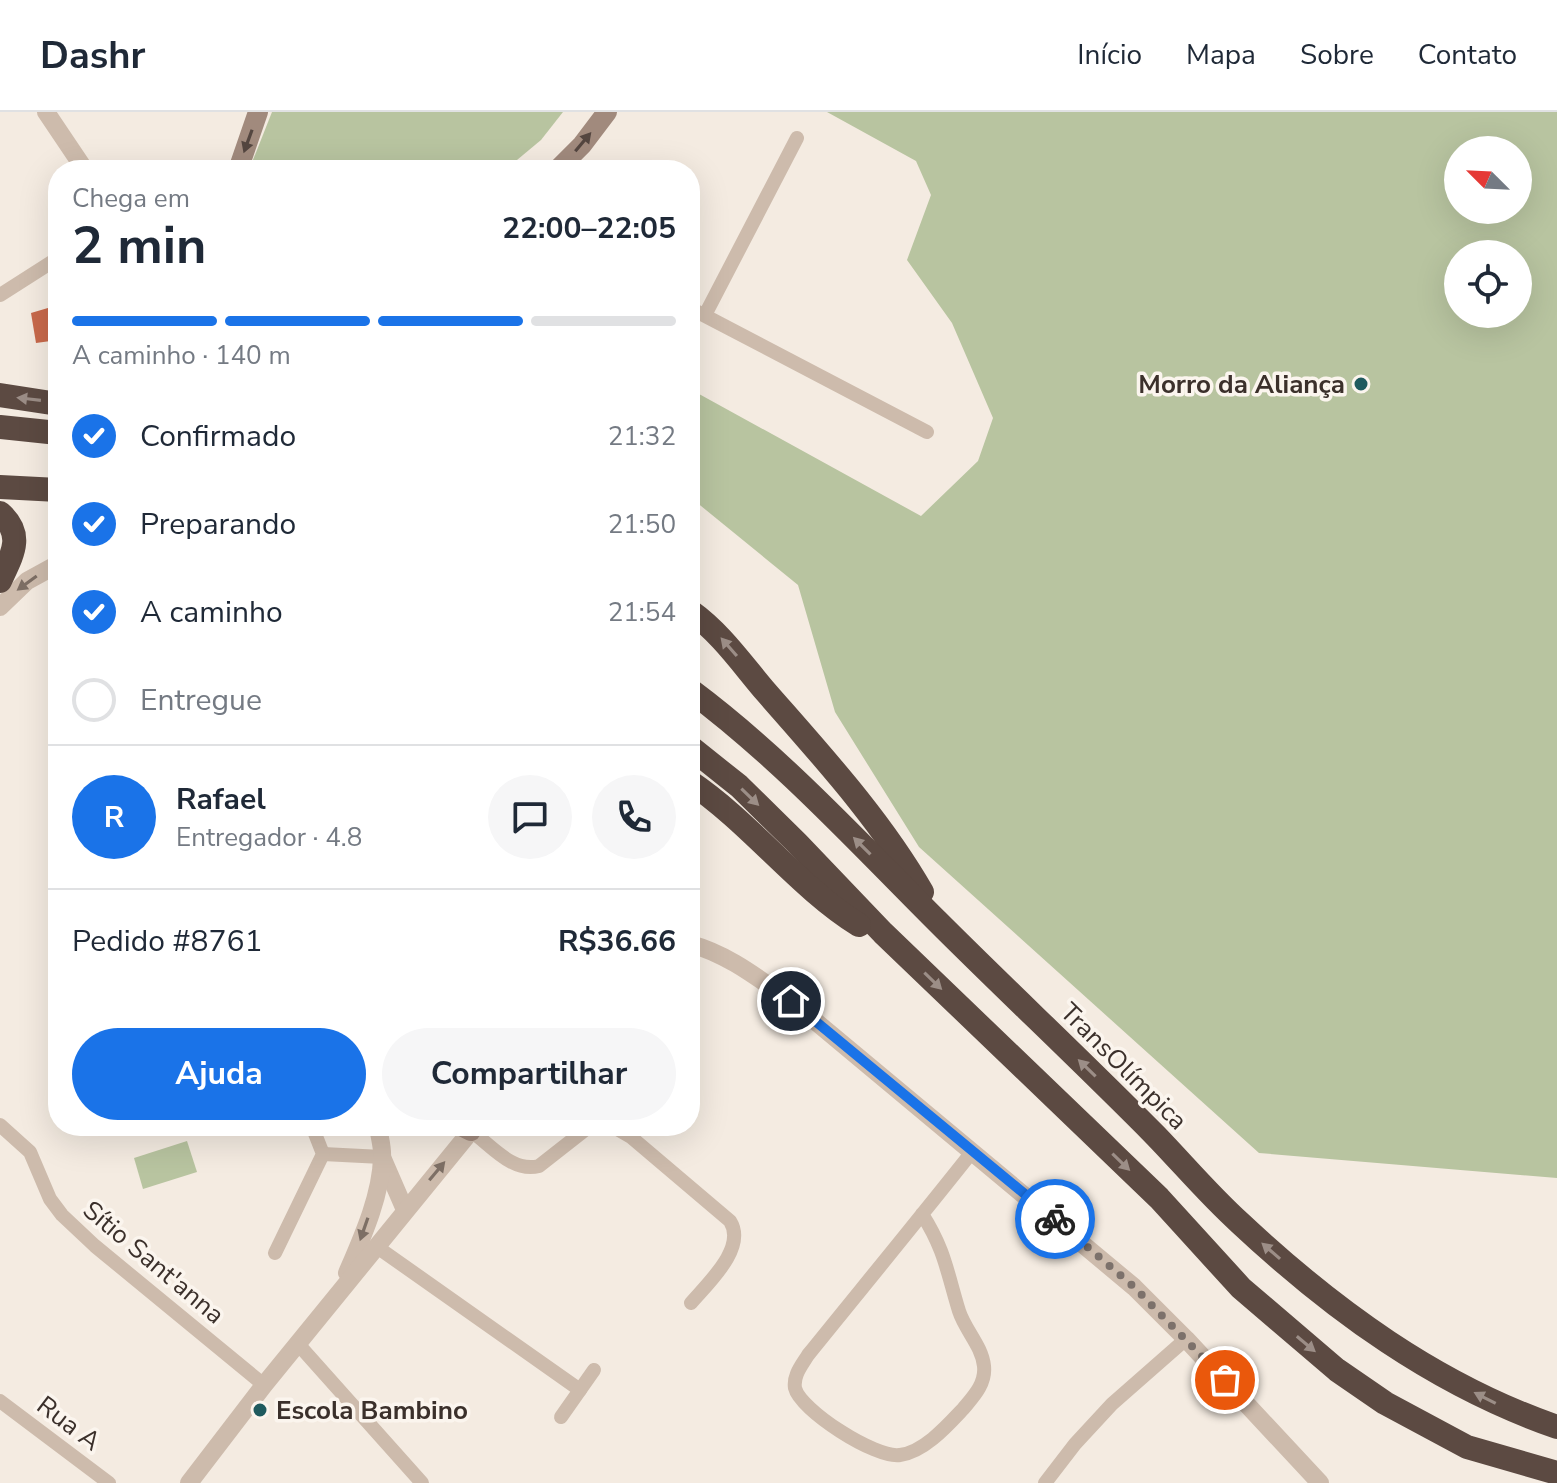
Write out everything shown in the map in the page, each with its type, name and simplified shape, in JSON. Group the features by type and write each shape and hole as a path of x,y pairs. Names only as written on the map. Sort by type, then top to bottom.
{"highway":[{"path":"0,395 48,402"},
{"path":"0,427 48,432"},
{"path":"0,487 48,489"},
{"path":"0,513 14,529 15,544 0,581"},
{"path":"700,620 729,647 855,795 915,880 942,926"},
{"name":"TransOlímpica","path":"700,698 802,785 1145,1125 1238,1222 1308,1283 1386,1343 1442,1376 1515,1413 1557,1427"},
{"path":"700,755 739,786 883,933 1159,1198 1241,1288 1337,1370 1396,1410 1467,1447 1557,1473"},
{"path":"700,790 756,835 830,903 865,928 883,933"}],"main road":[{"path":"241,160 258,112"},
{"path":"567,160 607,112"}],"street":[{"path":"46,112 78,160"},
{"path":"705,315 797,138"},
{"path":"0,295 48,264"},
{"path":"700,313 927,432"},
{"path":"0,607 27,581 48,569"},
{"path":"700,947 735,963 791,1001 1123,1277 1186,1339 1320,1483"},
{"name":"Sítio Sant'anna","path":"0,1125 30,1152 50,1199 62,1215 95,1246 264,1385"},
{"path":"275,1253 323,1154 316,1136"},
{"path":"379,1136 382,1157 405,1210"},
{"path":"189,1483 463,1136"},
{"path":"480,1136 513,1164 532,1168 539,1166 577,1136"},
{"path":"629,1136 734,1227 732,1250 691,1303"},
{"path":"922,1214 937,1236 961,1317 982,1356 984,1375 975,1395 925,1444 904,1455 893,1456 854,1439 803,1403 795,1383 798,1371 808,1355 972,1152"},
{"path":"323,1154 382,1157"},
{"path":"336,1298 372,1207 382,1157"},
{"path":"377,1247 580,1390"},
{"path":"1045,1483 1112,1404 1186,1339"},
{"path":"298,1344 422,1483"},
{"path":"561,1417 594,1370"},
{"name":"Rua A","path":"0,1401 109,1483"}],"green space":[{"path":"272,112 563,112 541,140 517,160 253,160"},
{"path":"827,112 1557,112 1557,1178 1259,1153 919,847 835,712 798,585 700,505 700,394 921,516 978,461 993,418 952,323 907,260 931,195 916,161"},
{"path":"187,1141 197,1172 143,1189 134,1158"}],"building":[{"path":"48,308 48,341 36,343 31,313"}],"way so far":[{"path":"1055,1219 1134,1287 1225,1380"}],"place":[{"name":"Morro da Aliança","path":"1361,384"},
{"name":"Escola Bambino","path":"260,1410"}],"route":[{"path":"791,1001 1055,1219"}]}
